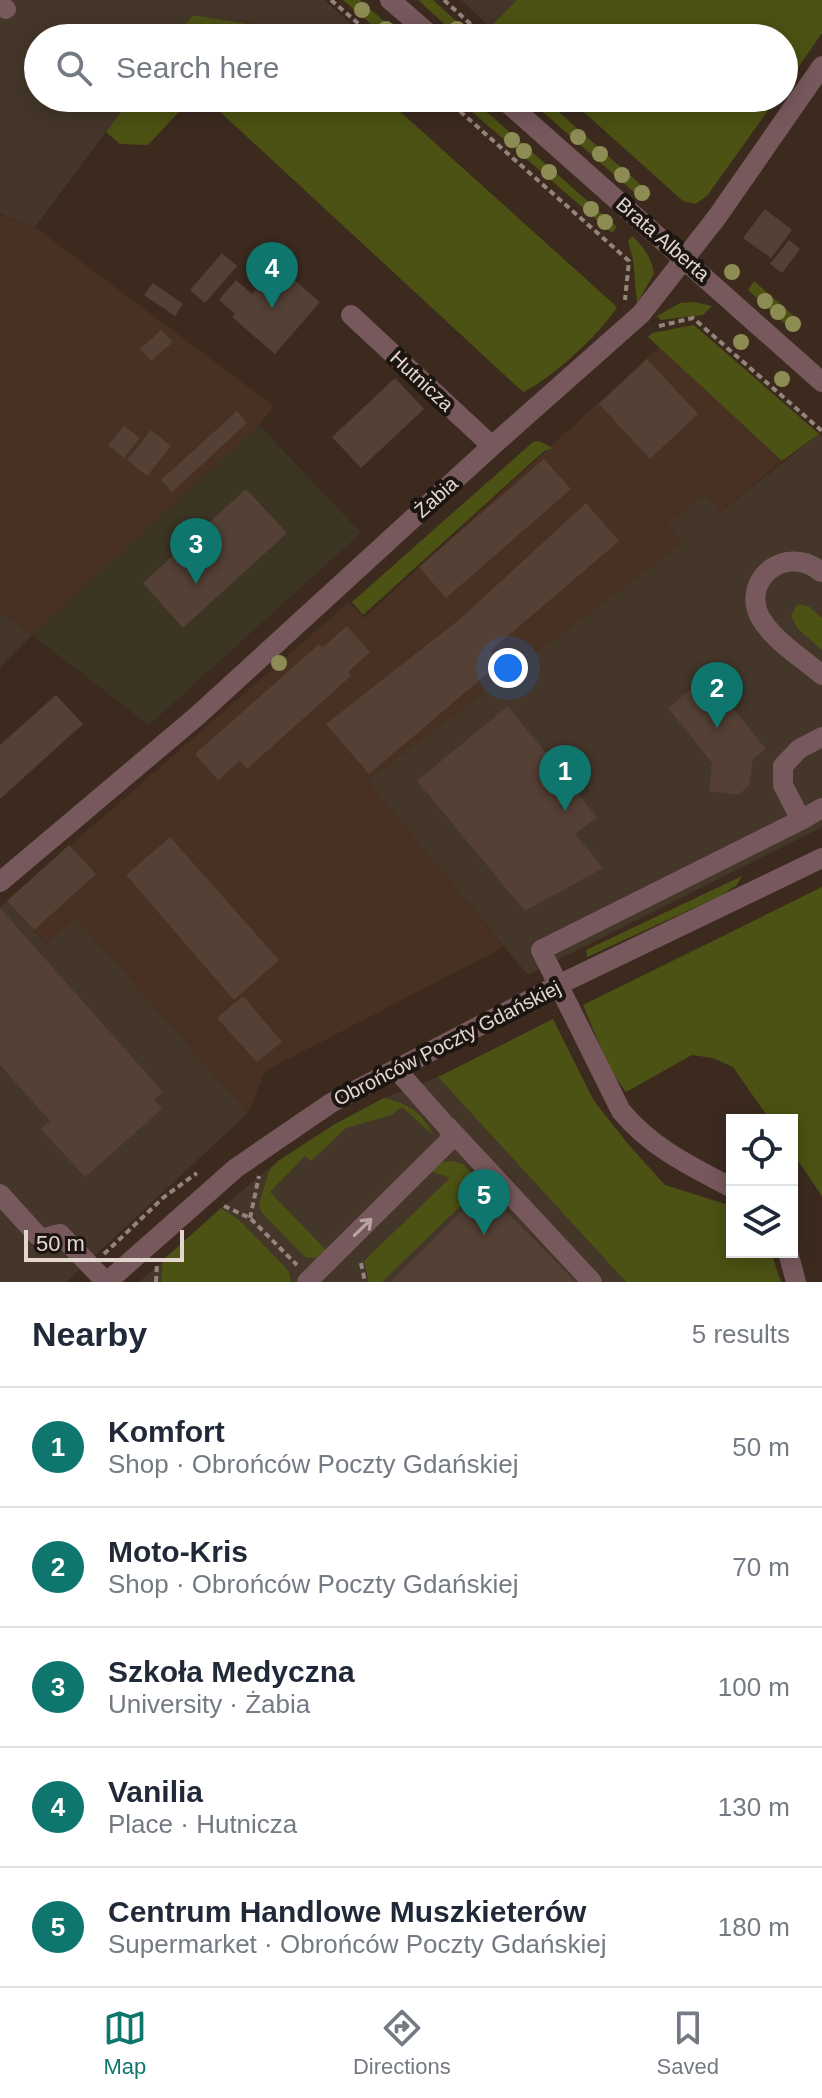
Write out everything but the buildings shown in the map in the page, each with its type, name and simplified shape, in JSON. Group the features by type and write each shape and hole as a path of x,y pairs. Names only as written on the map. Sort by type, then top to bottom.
{"street":[{"path":"390,0 418,24"},
{"name":"Żabia","path":"798,100 822,66"},
{"name":"Brata Alberta","path":"518,112 822,382"},
{"name":"Żabia","path":"0,882 197,716 641,314 686,258 789,112"},
{"name":"Hutnicza","path":"351,315 492,446"},
{"path":"821,572 804,561 781,563 764,576 755,598 766,626 822,675"},
{"path":"801,820 783,785 783,766 799,749 822,737"},
{"path":"728,1186 660,1149 638,1132 611,1095 542,955 544,948 822,808"},
{"name":"Obrońców Poczty Gdańskiej","path":"107,1282 246,1160 331,1103 558,985 822,858"},
{"path":"396,1069 592,1282"},
{"path":"308,1280 445,1147 451,1136 444,1124"},
{"path":"3,1205 38,1236 60,1234 107,1282"},
{"path":"790,1258 796,1282"}],"path":[{"path":"331,0 359,24"},
{"path":"444,0 471,24"},
{"path":"461,112 629,261 625,300 653,327 693,318 822,431"},
{"path":"250,1218 261,1170"},
{"path":"91,1266 164,1197 199,1171"},
{"path":"220,1204 250,1218 308,1280"},
{"path":"361,1263 365,1282"}],"shaded area":[{"path":"0,0 324,0 351,24 249,24 193,15 186,24 24,24 24,112 121,112 35,227 0,214"},
{"path":"461,0 517,0 493,24 487,24"},
{"path":"0,215 35,227 274,406 259,425 32,635 0,611"},
{"path":"659,347 782,461 720,512 704,494 667,525 683,543 367,780 504,947 265,1071 248,1113 76,917 47,944 7,901 349,602 364,618"},
{"path":"259,425 361,533 149,725 32,635"},
{"path":"819,434 822,436 822,827 528,975 366,781 682,543 666,525 704,493 720,512"},
{"path":"0,611 32,635 0,667"},
{"path":"7,901 46,944 76,917 248,1113 66,1282 0,1282 0,907"},
{"path":"438,1077 626,1282 139,1282 278,1161 335,1124 384,1098"}],"green space":[{"path":"343,0 360,0 387,24 371,24"},
{"path":"418,0 433,0 460,24 445,24"},
{"path":"517,0 822,0 822,33 798,68 798,24 493,24"},
{"path":"193,15 248,24 186,24"},
{"path":"121,112 179,112 148,145 120,144 106,132"},
{"path":"220,112 401,112 617,307 574,354 523,392"},
{"path":"472,112 487,112 617,227 612,233"},
{"path":"543,112 559,112 651,194 644,201"},
{"path":"584,112 767,112 707,196 695,204 683,201"},
{"path":"632,236 646,253 654,273 637,304 633,259 628,241"},
{"path":"754,281 802,323 794,332 748,290"},
{"path":"680,303 712,306 703,315 661,320 657,316"},
{"path":"694,325 819,434 782,461 648,337 652,333"},
{"path":"539,441 553,448 544,451 363,615 352,602 533,442"},
{"path":"797,604 808,606 822,618 822,650 798,629 791,616"},
{"path":"742,876 736,886 720,896 587,957 586,950"},
{"path":"822,887 822,1196 798,1161 798,1114 766,1114 733,1067 713,1058 692,1055 626,1092 610,1070 583,1005"},
{"path":"553,1019 594,1101 665,1185 726,1204 726,1258 773,1258 781,1282 626,1282 438,1077"},
{"path":"384,1098 414,1110 434,1136 402,1107 391,1115 346,1128 311,1161 305,1156 270,1192 326,1250 317,1258 305,1257 262,1213 259,1205 269,1171 278,1161 335,1124"},
{"path":"454,1161 464,1165 482,1185 382,1282 369,1282 364,1261 450,1178 430,1171 442,1162"},
{"path":"221,1208 239,1220 284,1266 291,1282 161,1282 163,1260"}],"place":[{"name":"Vanilia","path":"272,308"},
{"name":"Szkoła Medyczna","path":"196,584"},
{"name":"Moto-Kris","path":"717,728"},
{"name":"Komfort","path":"565,811"},
{"name":"Centrum Handlowe Muszkieterów","path":"484,1235"}]}
